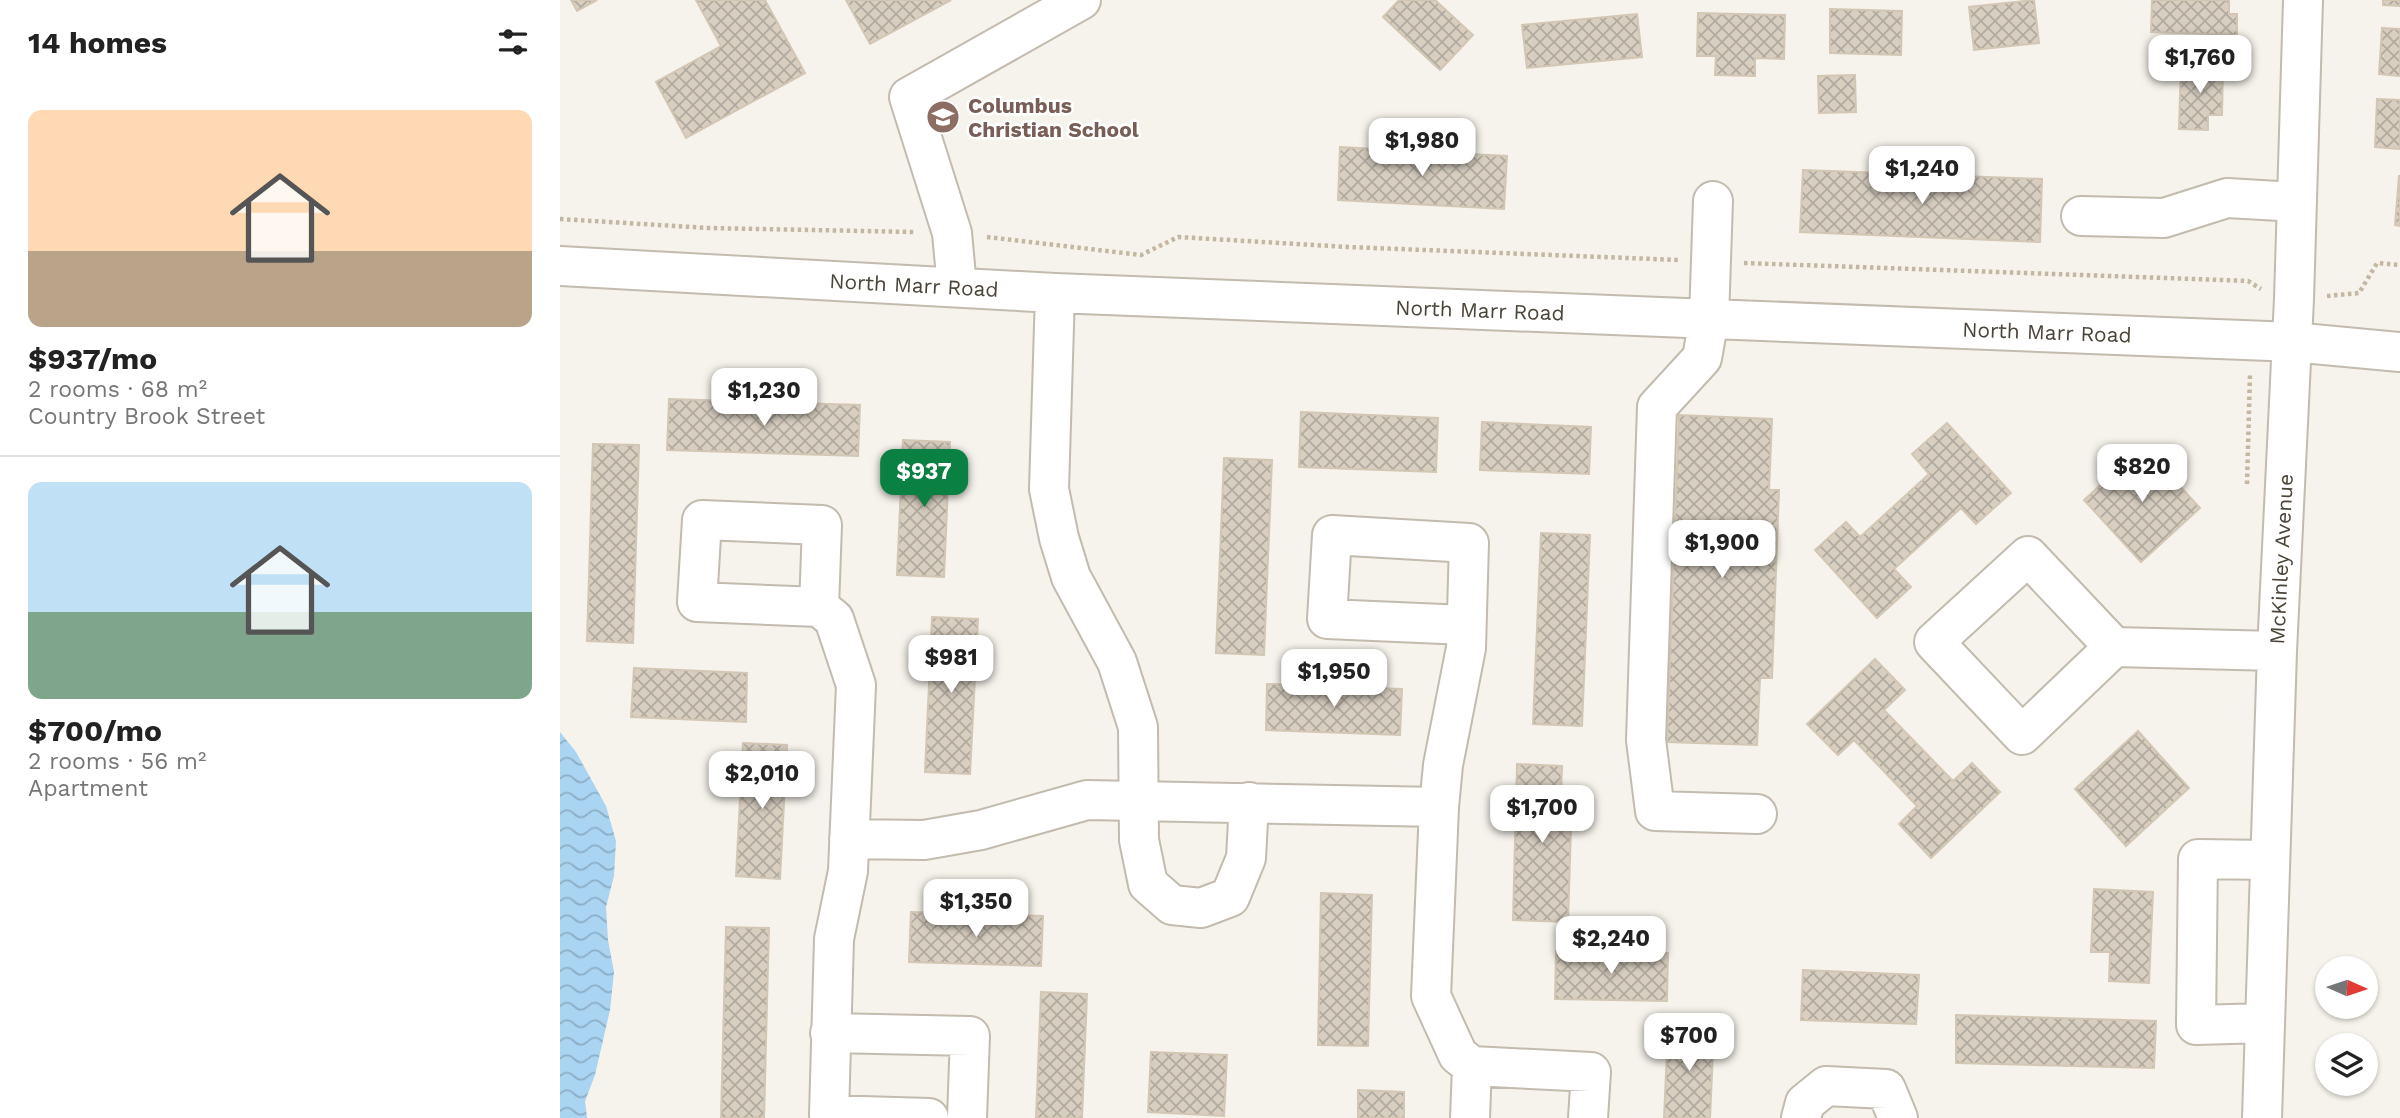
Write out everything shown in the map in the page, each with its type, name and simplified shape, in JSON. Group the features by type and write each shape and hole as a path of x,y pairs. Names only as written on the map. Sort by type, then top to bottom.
{"street":[{"path":"957,287 952,233 909,97 1081,0"},
{"name":"McKinley Avenue","path":"2262,1118 2277,651 2294,299 2303,0"},
{"path":"2081,216 2164,218 2227,198 2297,202"},
{"path":"1713,201 1709,319 1702,358 1657,407 1646,740 1655,811 1757,814"},
{"name":"North Marr Road","path":"560,266 1055,293 2292,342 2400,352"},
{"path":"1055,293 1049,489 1059,538 1071,577 1117,662 1138,727 1139,840 1148,884 1172,905 1201,908 1230,897 1246,858 1249,802"},
{"path":"2115,647 2028,556 1934,642 2022,735 2115,647 2277,651"},
{"path":"818,607 834,619 856,685 848,872 834,939 829,1115 929,1118"},
{"path":"1466,625 1466,648 1443,765 1439,807 1432,996 1458,1055 1472,1066 1591,1072 1588,1118"},
{"path":"849,839 923,840 981,830 1087,800 1439,807"},
{"path":"2265,1023 2196,1025 2197,859 2270,860"},
{"path":"831,1033 970,1036 967,1118"},
{"path":"1470,1118 1472,1066"},
{"path":"1801,1118 1805,1103 1826,1086 1886,1089 1898,1118"}],"path":[{"path":"560,219 708,228 952,233 1141,255 1178,237 1348,247 2248,281 2273,296 2294,299 2359,293 2377,263 2400,265"}],"water":[{"path":"560,732 576,752 606,806 616,841 614,876 606,907 614,972 610,1010 595,1075 585,1101 587,1118 560,1118"}],"building":[{"path":"571,0 597,0 577,11"},
{"path":"696,0 765,0 805,73 686,138 656,82 721,46"},
{"path":"846,0 951,0 870,44"},
{"path":"1399,0 1435,0 1473,35 1440,70 1383,17"},
{"path":"2034,0 2039,43 1974,50 1969,7"},
{"path":"2152,0 2229,0 2229,14 2237,14 2237,35 2151,32"},
{"path":"2383,0 2400,0 2400,6 2383,5"},
{"path":"1830,9 1902,11 1901,55 1830,53"},
{"path":"1698,13 1785,15 1784,59 1755,58 1755,76 1715,75 1716,56 1697,56"},
{"path":"1637,14 1642,57 1527,68 1522,25"},
{"path":"2382,28 2400,29 2400,76 2379,74"},
{"path":"2181,64 2223,65 2222,115 2208,115 2208,130 2179,129"},
{"path":"1855,75 1856,112 1819,113 1818,76"},
{"path":"2377,99 2400,100 2400,149 2375,147"},
{"path":"1340,147 1507,156 1504,209 1338,200"},
{"path":"1803,170 2042,179 2040,242 1800,232"},
{"path":"2400,176 2400,226 2395,225"},
{"path":"669,399 860,405 858,456 667,450"},
{"path":"1301,412 1438,418 1436,472 1299,467"},
{"path":"1679,415 1772,419 1769,490 1779,490 1772,678 1760,678 1757,745 1667,742"},
{"path":"1482,422 1591,427 1589,474 1480,470"},
{"path":"1947,423 2011,493 1976,524 1961,508 1894,569 1911,587 1877,618 1815,550 1846,522 1860,537 1929,474 1912,454"},
{"path":"903,440 950,442 944,577 897,575"},
{"path":"593,444 639,445 633,643 587,641"},
{"path":"2143,446 2200,508 2141,562 2084,500"},
{"path":"1224,458 1272,460 1264,655 1216,653"},
{"path":"1541,533 1590,535 1582,726 1533,724"},
{"path":"932,617 978,619 970,774 925,772"},
{"path":"1875,659 1905,690 1884,710 1953,781 1972,763 2000,792 1931,858 1899,824 1917,806 1854,740 1838,755 1807,724"},
{"path":"634,668 747,673 746,722 631,717"},
{"path":"1267,684 1402,689 1400,735 1266,730"},
{"path":"2138,731 2189,788 2126,846 2075,789"},
{"path":"743,743 787,745 780,879 736,876"},
{"path":"1517,764 1562,766 1561,796 1572,796 1568,922 1513,920"},
{"path":"2094,889 2153,892 2149,983 2109,981 2110,952 2091,952"},
{"path":"1321,893 1372,895 1368,1046 1318,1045"},
{"path":"911,912 1043,916 1041,966 909,962"},
{"path":"726,927 769,928 764,1118 721,1118"},
{"path":"1556,951 1668,953 1667,1001 1555,999"},
{"path":"1803,970 1919,975 1916,1024 1801,1020"},
{"path":"1041,992 1087,994 1082,1118 1036,1118"},
{"path":"1956,1015 2156,1021 2154,1068 1956,1063"},
{"path":"1668,1028 1714,1030 1710,1118 1664,1118"},
{"path":"1151,1052 1227,1055 1224,1116 1148,1112"},
{"path":"1358,1090 1404,1092 1404,1118 1358,1118"}],"place":[{"name":"Columbus Christian School","path":"943,117"}]}
